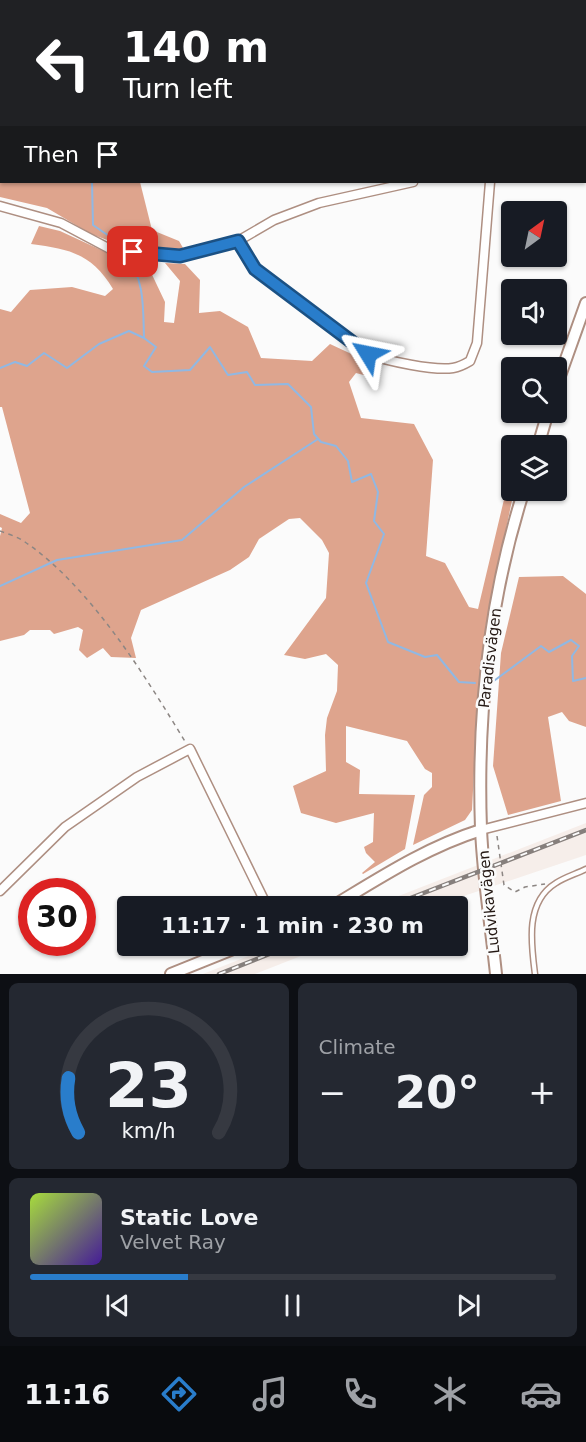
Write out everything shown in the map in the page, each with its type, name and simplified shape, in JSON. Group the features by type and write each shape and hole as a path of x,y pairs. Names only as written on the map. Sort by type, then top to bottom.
{"street":[{"path":"0,206 61,224 110,249 180,256 238,241 274,220 320,202 408,183"},
{"path":"238,241 255,269 368,354 381,359 440,369 452,368 470,361 477,343 490,183"},
{"path":"567,357 586,303"},
{"name":"Paradisvägen","path":"482,830 482,725 486,665 502,570 521,501"},
{"path":"0,891 65,827 137,777 190,749 262,896"},
{"path":"350,896 424,852 450,840 586,803"},
{"name":"Ludvikavägen","path":"482,830 496,974"},
{"path":"171,974 216,956"}],"lane":[{"path":"535,974 531,931 537,901 554,883 586,869"}],"path":[{"path":"0,531 24,541 73,581 143,675 190,749"},
{"path":"495,827 504,885 515,892 525,887 554,883"}],"shaded area":[{"path":"0,183 140,183 152,230 179,241 186,253 118,244 91,234 47,208 0,197"},
{"path":"39,226 60,231 112,255 146,262 165,302 164,322 174,323 180,281 165,263 185,264 200,280 199,313 220,311 248,327 261,358 312,361 330,344 373,364 371,377 356,373 349,382 361,418 414,424 433,460 426,556 445,563 469,607 478,609 504,501 512,501 486,624 476,732 472,810 465,820 413,845 424,795 432,787 432,773 425,769 407,741 346,726 346,762 360,770 359,794 415,795 405,849 363,874 375,862 366,853 364,847 373,842 374,813 336,823 301,813 293,786 326,771 325,735 327,718 337,691 338,665 326,654 305,659 284,655 326,598 329,553 322,540 300,518 289,519 259,539 249,557 230,570 141,610 131,638 136,658 111,657 103,648 87,658 79,650 83,630 78,627 54,634 50,630 30,630 24,635 0,641 0,536 2,528 0,527 0,514 21,523 30,513 2,407 0,407 0,309 11,312 30,290 72,287 105,296 113,289 97,268 79,255 57,248 31,244"},
{"path":"563,576 586,594 586,727 569,721 562,712 548,717 561,801 508,815 493,766 501,653 519,577"},
{"path":"586,823 586,855 464,896 399,896"},
{"path":"248,956 301,956 255,974 203,974"}],"waterway":[{"path":"92,183 93,225 119,243 122,248"},
{"path":"125,253 140,283 144,338"},
{"path":"0,368 15,362 27,366 44,353 67,368 99,344 129,331 156,347 144,366 152,372 190,370 210,347 228,375 247,372 255,385 288,384 311,407 314,434 321,442 336,446 348,461 352,482 371,474 378,492 374,521 384,534 366,583 388,642 425,657 437,655 459,682 475,683"},
{"path":"0,586 57,560 182,540 244,487 318,439"},
{"path":"491,683 541,646 549,652 571,640 579,646 572,656 573,681 586,678"}],"railway":[{"path":"416,896 586,830"},
{"path":"219,974 264,956"}],"route":[{"path":"133,252 180,256 238,241 255,269 368,354"}]}
